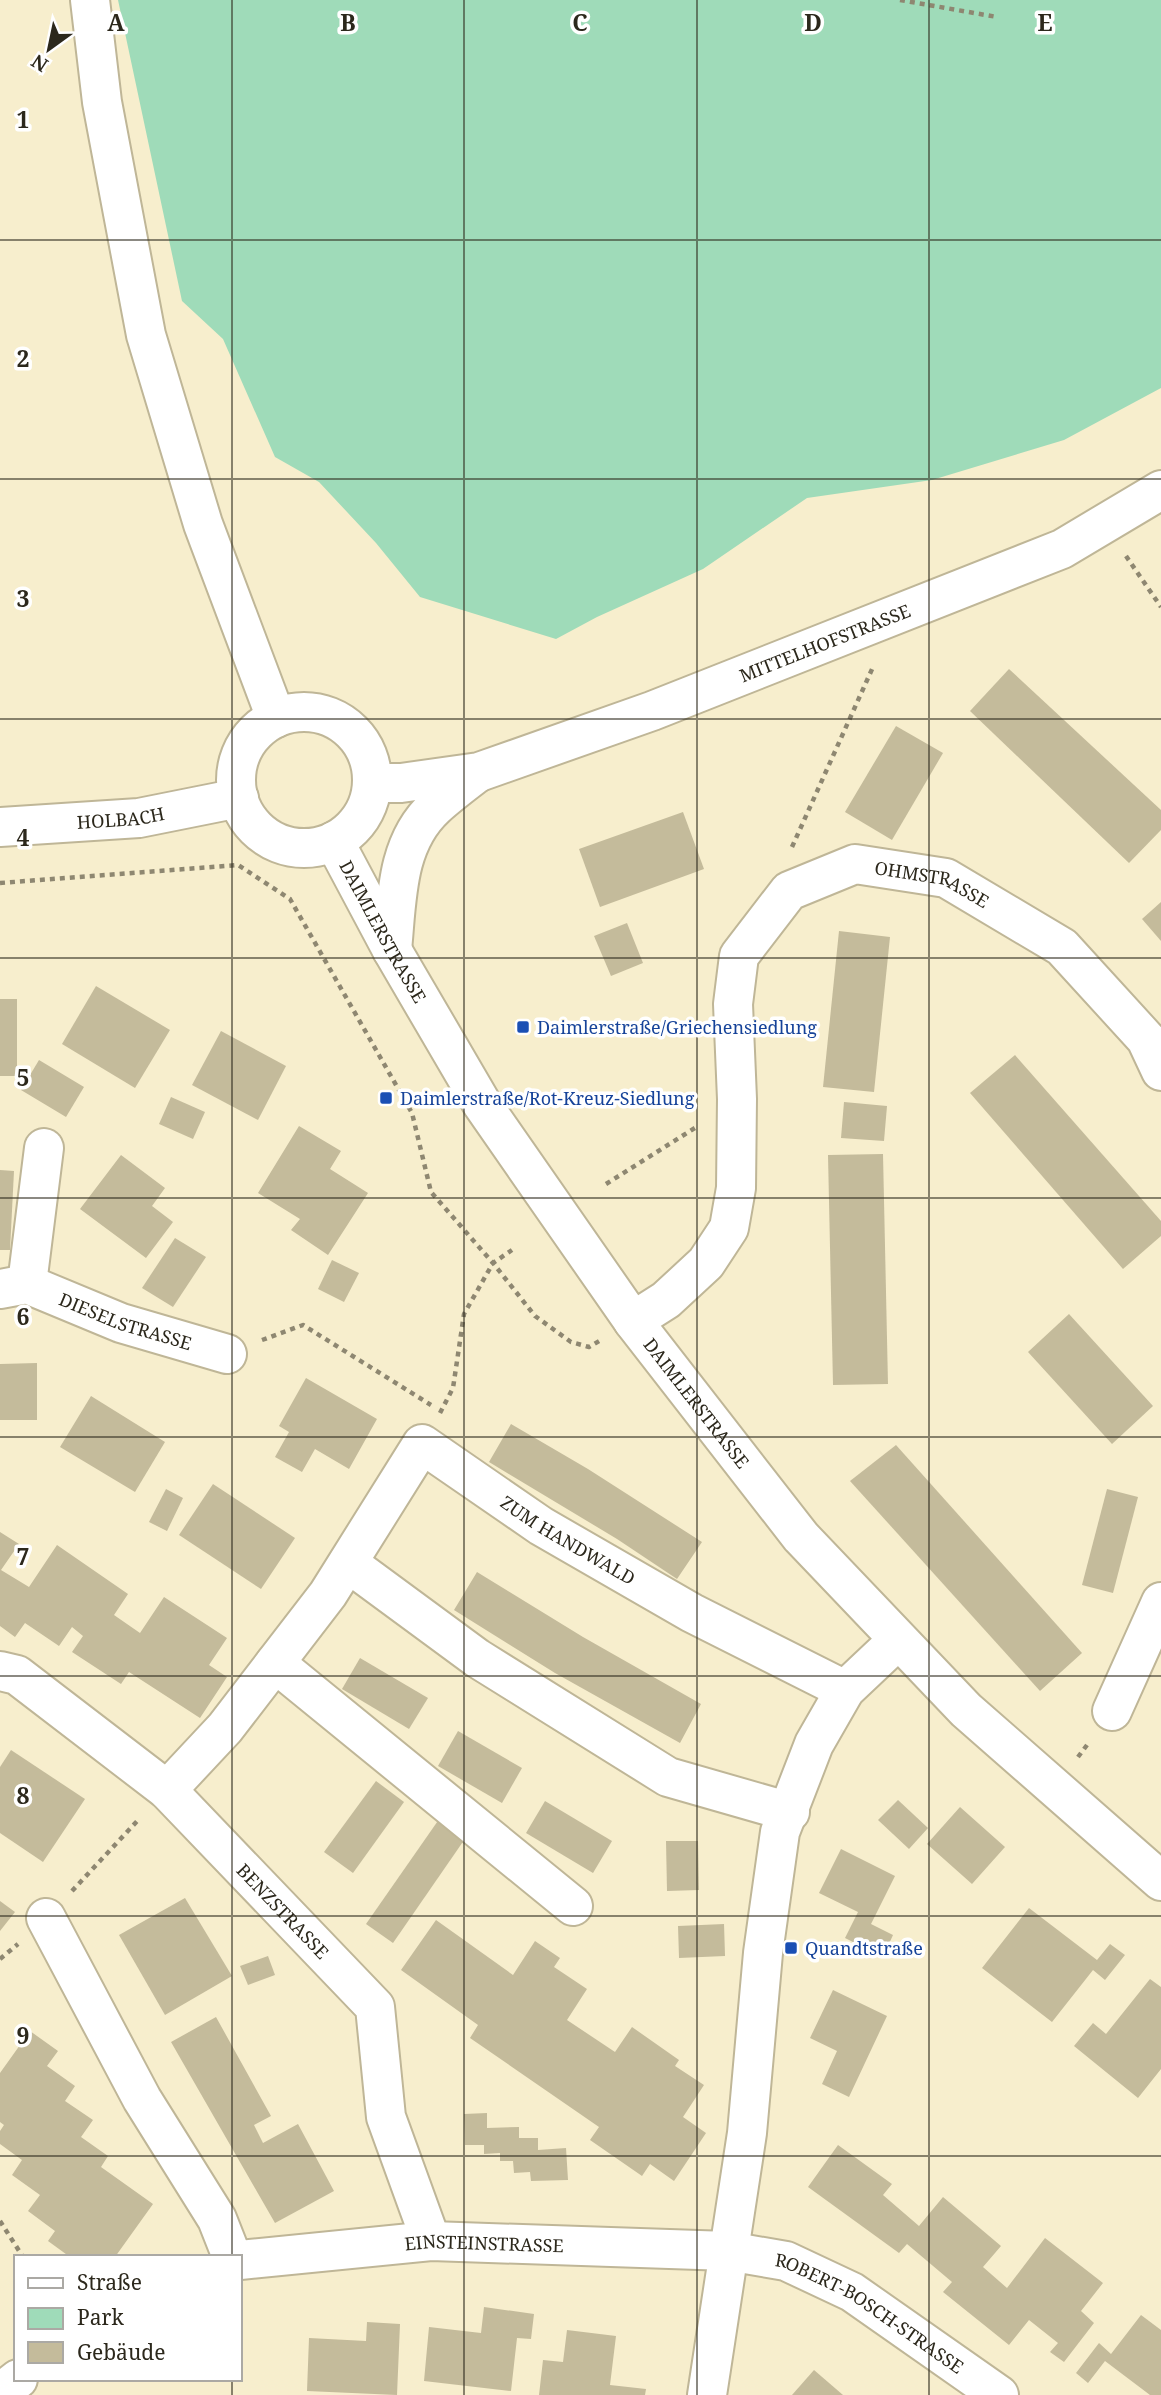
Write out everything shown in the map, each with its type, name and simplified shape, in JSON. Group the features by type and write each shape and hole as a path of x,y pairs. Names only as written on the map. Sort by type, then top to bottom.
{"street":[{"path":"90,0 102,102 146,335 204,524 276,718"},
{"name":"MITTELHOFSTRASSE","path":"373,783 401,783 479,772 652,711 1062,549 1161,491"},
{"path":"299,712 321,714 343,723 359,740 370,760 373,783 368,805 357,824 334,841 319,847 297,849 276,842 257,830 243,812 236,769 244,748 257,730 276,718 299,712"},
{"name":"MITTELHOFSTRASSE","path":"392,950 401,864 412,837 433,808 479,772"},
{"name":"HOLBACH","path":"0,827 139,818 239,799"},
{"name":"DAIMLERSTRASSE","path":"334,841 392,950 482,1104 633,1321 801,1537 966,1710 1161,1881"},
{"name":"OHMSTRASSE","path":"789,891 855,864 946,878 1062,947 1146,1039 1161,1071"},
{"path":"633,1321 666,1300 706,1263 729,1228 736,1188 733,1004 739,956 789,891"},
{"name":"DIESELSTRASSE","path":"44,1148 13,1287 121,1324 227,1354"},
{"path":"167,1790 225,1728 328,1594 431,1428"},
{"name":"ZUM HANDWALD","path":"431,1428 541,1526 692,1613 845,1690"},
{"path":"348,1563 477,1658 668,1777 790,1812"},
{"path":"1112,1711 1161,1602"},
{"path":"708,2395 747,2133 763,1952 780,1832 790,1812 814,1744 845,1690 898,1640"},
{"path":"275,1663 573,1906"},
{"name":"BENZSTRASSE","path":"0,1671 17,1675 167,1790 374,2007 386,2117 430,2241"},
{"path":"46,1918 142,2099 217,2219 231,2255"},
{"name":"EINSTEINSTRASSE","path":"242,2260 430,2241 728,2251"},
{"name":"ROBERT-BOSCH-STRASSE","path":"728,2251 786,2261 852,2292 999,2395"},
{"path":"0,2393 15,2381"}],"path":[{"path":"900,0 997,17"},
{"path":"1106,523 1161,607"},
{"path":"789,891 783,868 873,667 864,628"},
{"path":"0,883 238,865 290,899 412,1113 431,1192 535,1316 571,1342 589,1347 633,1321"},
{"path":"606,1184 703,1124 737,1122"},
{"path":"227,1354 303,1325 431,1428 453,1388 464,1314 493,1263 512,1250"},
{"path":"1055,1788 1112,1711"},
{"path":"0,1959 46,1918 167,1790"},
{"path":"0,2221 22,2255"}],"green space":[{"path":"118,0 1161,0 1161,388 1064,440 932,480 807,498 703,569 597,617 556,639 420,597 376,543 319,482 275,457 223,339 182,301"}],"building":[{"path":"1009,669 1161,810 1161,830 1129,863 970,711"},
{"path":"896,726 943,753 892,840 845,812"},
{"path":"683,812 704,869 600,907 579,849"},
{"path":"1161,902 1161,941 1142,919"},
{"path":"627,923 643,963 611,976 594,936"},
{"path":"839,931 890,937 874,1092 823,1087"},
{"path":"96,986 170,1030 135,1088 62,1044"},
{"path":"0,999 17,999 17,1076 0,1076"},
{"path":"221,1031 286,1066 258,1120 192,1085"},
{"path":"1015,1055 1161,1221 1161,1236 1123,1269 970,1093"},
{"path":"39,1060 84,1087 66,1117 21,1090"},
{"path":"171,1097 205,1112 193,1139 159,1124"},
{"path":"844,1102 887,1106 884,1141 841,1138"},
{"path":"299,1126 341,1151 330,1169 368,1193 328,1255 291,1230 300,1219 258,1193"},
{"path":"883,1154 888,1384 833,1385 828,1155"},
{"path":"121,1155 165,1188 152,1206 173,1222 146,1258 80,1209"},
{"path":"0,1170 14,1171 10,1250 0,1250"},
{"path":"175,1238 206,1257 173,1307 142,1288"},
{"path":"332,1260 359,1273 344,1302 318,1289"},
{"path":"1069,1314 1153,1406 1112,1444 1028,1352"},
{"path":"37,1363 37,1420 0,1420 0,1364"},
{"path":"306,1378 377,1419 349,1469 315,1449 302,1472 275,1457 289,1432 279,1426"},
{"path":"91,1396 165,1442 135,1492 60,1447"},
{"path":"511,1424 588,1469 702,1542 677,1579 617,1539 489,1462"},
{"path":"896,1445 1082,1653 1040,1691 850,1481"},
{"path":"213,1484 295,1538 261,1589 179,1535"},
{"path":"166,1489 183,1498 167,1531 149,1522"},
{"path":"1107,1489 1138,1497 1113,1593 1082,1585"},
{"path":"0,1532 19,1544 1,1570 29,1587 57,1545 128,1594 114,1615 140,1633 164,1597 227,1638 209,1665 227,1677 200,1718 129,1672 121,1684 72,1652 83,1636 72,1627 59,1646 25,1623 15,1637 0,1626"},
{"path":"477,1572 583,1637 701,1704 680,1743 555,1673 454,1610"},
{"path":"360,1658 428,1698 409,1729 342,1689"},
{"path":"458,1731 522,1768 502,1803 438,1766"},
{"path":"11,1750 85,1799 43,1862 0,1833 0,1767"},
{"path":"376,1781 404,1802 353,1873 324,1852"},
{"path":"898,1800 928,1828 909,1849 878,1820"},
{"path":"545,1801 612,1841 593,1873 526,1833"},
{"path":"960,1807 1005,1847 972,1884 927,1844"},
{"path":"442,1815 469,1833 393,1943 366,1924"},
{"path":"666,1841 698,1841 699,1890 667,1891"},
{"path":"841,1849 895,1876 871,1924 893,1935 883,1957 845,1938 858,1912 819,1893"},
{"path":"185,1898 232,1976 165,2015 119,1935"},
{"path":"0,1901 15,1912 0,1931"},
{"path":"1029,1908 1097,1960 1110,1944 1125,1955 1105,1980 1093,1970 1052,2022 982,1968"},
{"path":"436,1920 513,1975 535,1941 560,1958 554,1967 587,1989 567,2020 615,2052 632,2027 679,2060 675,2066 704,2085 683,2117 706,2133 674,2181 650,2164 642,2176 590,2140 599,2127 470,2038 478,2025 401,1970"},
{"path":"724,1924 725,1956 679,1958 678,1926"},
{"path":"268,1956 275,1975 248,1985 240,1966"},
{"path":"1150,1979 1161,1987 1161,2069 1138,2098 1074,2046 1093,2023 1106,2034"},
{"path":"833,1990 887,2016 849,2097 822,2084 837,2051 810,2038"},
{"path":"216,2017 271,2116 254,2125 263,2143 298,2124 334,2191 275,2223 171,2042"},
{"path":"30,2031 58,2051 47,2066 75,2086 65,2101 93,2120 81,2137 108,2156 101,2167 153,2204 116,2255 67,2255 48,2241 55,2231 28,2211 40,2195 12,2175 22,2160 0,2144 0,2131 4,2125 0,2122 0,2073"},
{"path":"487,2113 487,2128 519,2127 519,2138 538,2138 538,2150 566,2148 568,2180 531,2181 530,2172 514,2173 513,2161 500,2161 500,2153 484,2154 484,2145 465,2145 464,2114"},
{"path":"838,2145 892,2184 883,2195 919,2226 943,2197 1001,2246 983,2267 1007,2288 1045,2238 1103,2283 1081,2311 1094,2323 1064,2362 1050,2352 1058,2343 1029,2320 1009,2345 943,2292 952,2282 907,2244 899,2253 808,2187"},
{"path":"484,2307 534,2314 531,2339 517,2338 511,2391 424,2381 429,2327 481,2333"},
{"path":"1141,2315 1161,2330 1161,2395 1150,2395 1105,2361 1088,2383 1076,2373 1099,2343 1111,2354"},
{"path":"367,2322 400,2324 397,2395 307,2391 309,2338 366,2341"},
{"path":"567,2330 616,2336 610,2385 646,2389 645,2395 539,2395 543,2360 563,2362"},
{"path":"814,2370 843,2395 792,2395"}],"place":[{"name":"Daimlerstraße/Griechensiedlung","path":"523,1027"},
{"name":"Daimlerstraße/Rot-Kreuz-Siedlung","path":"386,1098"},
{"name":"Quandtstraße","path":"791,1948"}]}
